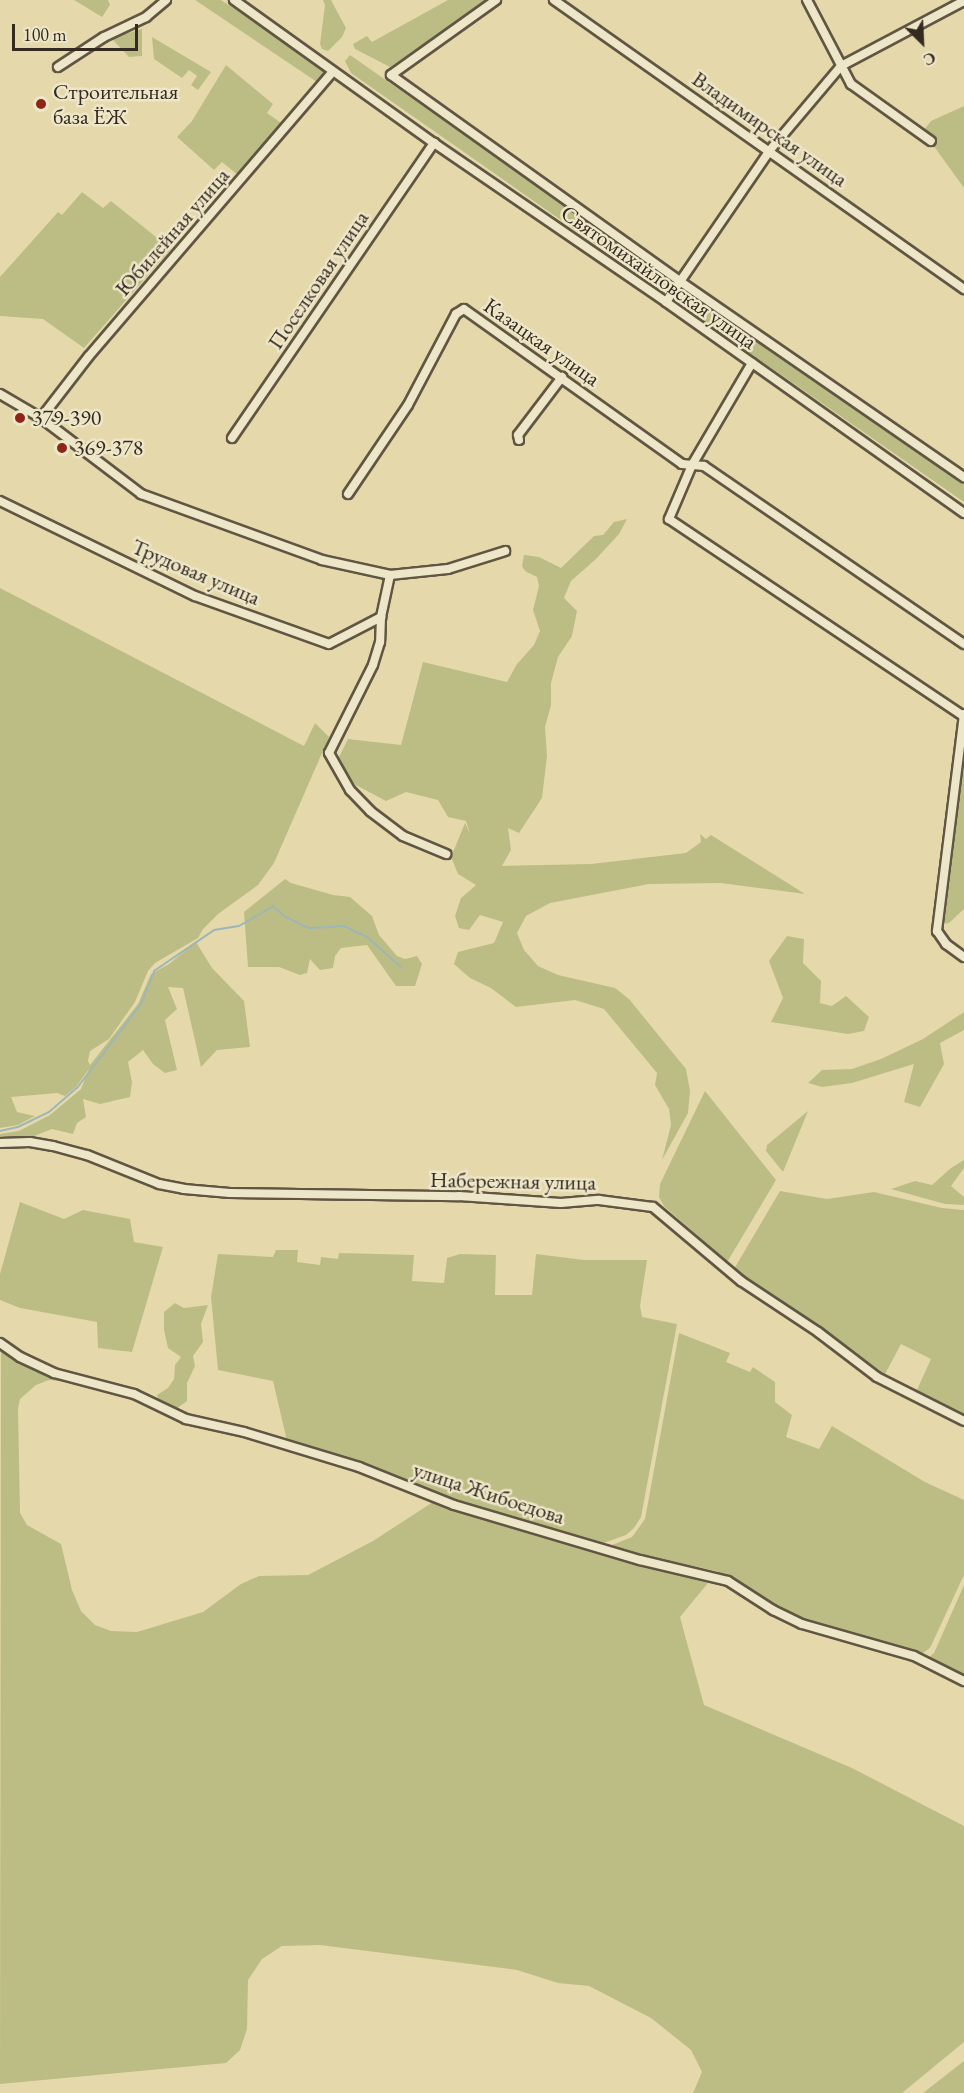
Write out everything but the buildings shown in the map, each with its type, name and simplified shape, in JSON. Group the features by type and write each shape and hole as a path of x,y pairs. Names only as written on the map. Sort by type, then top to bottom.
{"street":[{"path":"58,67 104,37 146,17 166,0"},
{"name":"Святомихайловская улица","path":"234,0 434,143 666,302 964,513"},
{"name":"Святомихайловская улица","path":"496,0 391,75 681,282 964,477"},
{"name":"Владимирская улица","path":"554,0 770,150 964,289"},
{"path":"807,0 850,84 931,141"},
{"path":"666,302 770,150 841,66 964,1"},
{"name":"Юбилейная улица","path":"41,418 89,356 333,71"},
{"name":"Поселковая улица","path":"232,438 434,143"},
{"name":"Казацкая улица","path":"348,494 408,405 456,314 464,309 682,464 704,466 964,644"},
{"path":"752,363 692,465 669,519 964,715 947,838 944,890 937,931 946,944 964,957"},
{"path":"519,440 518,435 562,377"},
{"path":"0,394 41,418 141,494 322,560 390,575 448,569 505,551"},
{"name":"Трудовая улица","path":"0,501 195,596 329,644 381,617"},
{"path":"390,575 381,617 380,642 373,665 329,753 350,789 370,811 403,836 446,854"},
{"name":"Набережная улица","path":"0,1143 30,1142 53,1146 87,1155 159,1184 184,1189 231,1193 459,1196 561,1203 599,1200 653,1207 741,1281 818,1332 877,1377 964,1421"},
{"name":"улица Жибоедова","path":"0,1343 20,1357 54,1373 134,1394 186,1419 266,1438 359,1467 454,1505 640,1560 728,1581 772,1610 802,1624 914,1656 964,1681"}],"green space":[{"path":"74,0 108,0 110,5 102,17"},
{"path":"195,0 221,0 322,66 323,74 317,82"},
{"path":"323,0 331,0 346,28 342,37 328,51 322,49 320,44 325,5"},
{"path":"448,0 490,0 390,67 355,49 353,44 367,36 372,42"},
{"path":"142,29 142,56 129,57 111,38"},
{"path":"152,37 211,72 198,90 191,85 197,76 189,70 182,78 154,59"},
{"path":"350,55 667,277 670,284 668,289 662,290 623,263 619,252 612,247 598,246 351,73 345,61"},
{"path":"226,65 273,104 267,113 284,125 238,175 222,162 214,170 177,137 192,121"},
{"path":"964,106 964,188 923,131 931,121"},
{"path":"82,192 103,208 111,201 171,249 84,348 43,319 0,316 0,277 58,212 62,215"},
{"path":"688,289 964,484 964,502 685,308"},
{"path":"627,519 619,534 571,581 564,598 577,611 572,636 558,657 551,683 551,705 545,727 547,756 542,798 519,833 508,828 511,850 502,866 591,864 686,853 701,842 700,834 706,839 711,835 805,894 721,883 649,884 550,903 526,916 517,933 524,950 538,966 558,975 615,988 629,999 686,1069 690,1091 688,1113 662,1160 671,1125 669,1109 655,1085 657,1073 604,1009 575,1000 516,1007 491,988 470,978 454,964 458,952 494,943 503,922 480,915 469,930 459,928 455,916 461,898 476,885 458,874 451,857 465,823 470,834 466,821 448,817 438,800 406,792 386,801 352,783 338,759 348,739 401,745 423,662 507,682 517,664 534,645 540,631 533,610 539,586 537,577 525,571 522,566 524,555 539,557 561,568 594,536 603,535 614,522"},
{"path":"0,588 304,746 315,723 329,737 274,863 258,885 218,914 203,929 198,938 155,963 148,971 135,1002 109,1039 90,1051 88,1061 90,1065 138,1004 151,974 169,964 196,942 212,968 244,1001 250,1047 217,1050 201,1067 183,988 168,987 177,1009 165,1020 177,1070 165,1073 153,1064 143,1050 128,1062 132,1082 130,1097 100,1104 83,1099 86,1117 77,1123 73,1134 52,1129 24,1140 0,1139 0,1134 19,1131 50,1115 81,1089 89,1069 76,1087 65,1096 57,1093 11,1097 17,1112 35,1116 18,1125 0,1128"},
{"path":"964,748 964,909 949,923 942,924 949,884"},
{"path":"285,879 291,883 333,895 350,897 372,916 379,935 397,956 405,959 417,956 422,964 415,986 396,986 367,945 341,948 335,956 333,968 320,970 310,959 307,973 300,975 279,967 248,967 244,912"},
{"path":"787,936 804,939 803,963 821,981 820,1003 832,1006 846,996 869,1017 864,1031 848,1034 771,1022 783,998 769,961"},
{"path":"964,1012 964,1030 940,1043 944,1064 920,1107 904,1102 914,1064 852,1083 822,1087 808,1083 822,1070 852,1069 881,1059 923,1039"},
{"path":"705,1091 776,1180 726,1264 713,1249 664,1206 659,1197 660,1184"},
{"path":"808,1111 783,1172 766,1151 767,1145"},
{"path":"964,1160 964,1168 951,1186 964,1197 964,1205 945,1204 891,1189 915,1181 932,1185"},
{"path":"780,1191 827,1199 874,1192 942,1208 964,1210 964,1414 916,1392 931,1359 901,1344 885,1374 734,1269"},
{"path":"20,1202 64,1219 83,1210 130,1219 134,1242 163,1247 132,1352 98,1348 97,1322 20,1308 0,1300 0,1274"},
{"path":"276,1250 298,1250 297,1262 320,1265 321,1257 338,1259 339,1253 414,1255 412,1281 444,1283 447,1258 460,1254 496,1255 495,1295 532,1295 536,1254 584,1260 647,1260 640,1306 642,1317 677,1324 641,1517 634,1528 626,1535 598,1545 449,1500 287,1441 273,1381 218,1370 211,1297 218,1254 273,1257"},
{"path":"175,1303 184,1308 208,1305 201,1324 203,1342 193,1356 195,1366 187,1383 187,1401 176,1409 159,1402 157,1395 168,1388 174,1379 175,1365 181,1357 168,1348 164,1330 164,1312"},
{"path":"679,1333 730,1353 726,1362 750,1372 753,1367 775,1382 775,1402 792,1415 786,1437 819,1449 832,1426 925,1482 964,1500 964,1575 930,1648 923,1653 914,1652 856,1637 802,1619 716,1571 607,1547 632,1537 645,1519"},
{"path":"1,1350 60,1381 49,1380 36,1385 20,1399 18,1409 20,1513 27,1525 61,1544 72,1590 81,1611 95,1625 111,1631 137,1632 203,1612 241,1584 259,1576 308,1575 373,1541 433,1502 543,1538 708,1583 680,1617 704,1705 852,1768 964,1826 964,2042 902,2093 693,2093 702,2072 691,2050 651,2018 589,1986 558,1983 517,1970 320,1945 282,1946 262,1959 248,1980 247,2029 240,2050 226,2063 0,2084"},
{"path":"964,1585 964,1678 927,1659 934,1653"},
{"path":"964,2061 964,2093 923,2093"}],"waterway":[{"path":"0,1131 18,1127 49,1112 77,1088 141,1004 154,971 214,930 239,926 273,906 284,916 309,928 344,926 367,937 401,967"}],"place":[{"name":"Строительная база ЁЖ","path":"41,104"},
{"name":"379-390","path":"20,418"},
{"name":"369-378","path":"62,448"}]}
